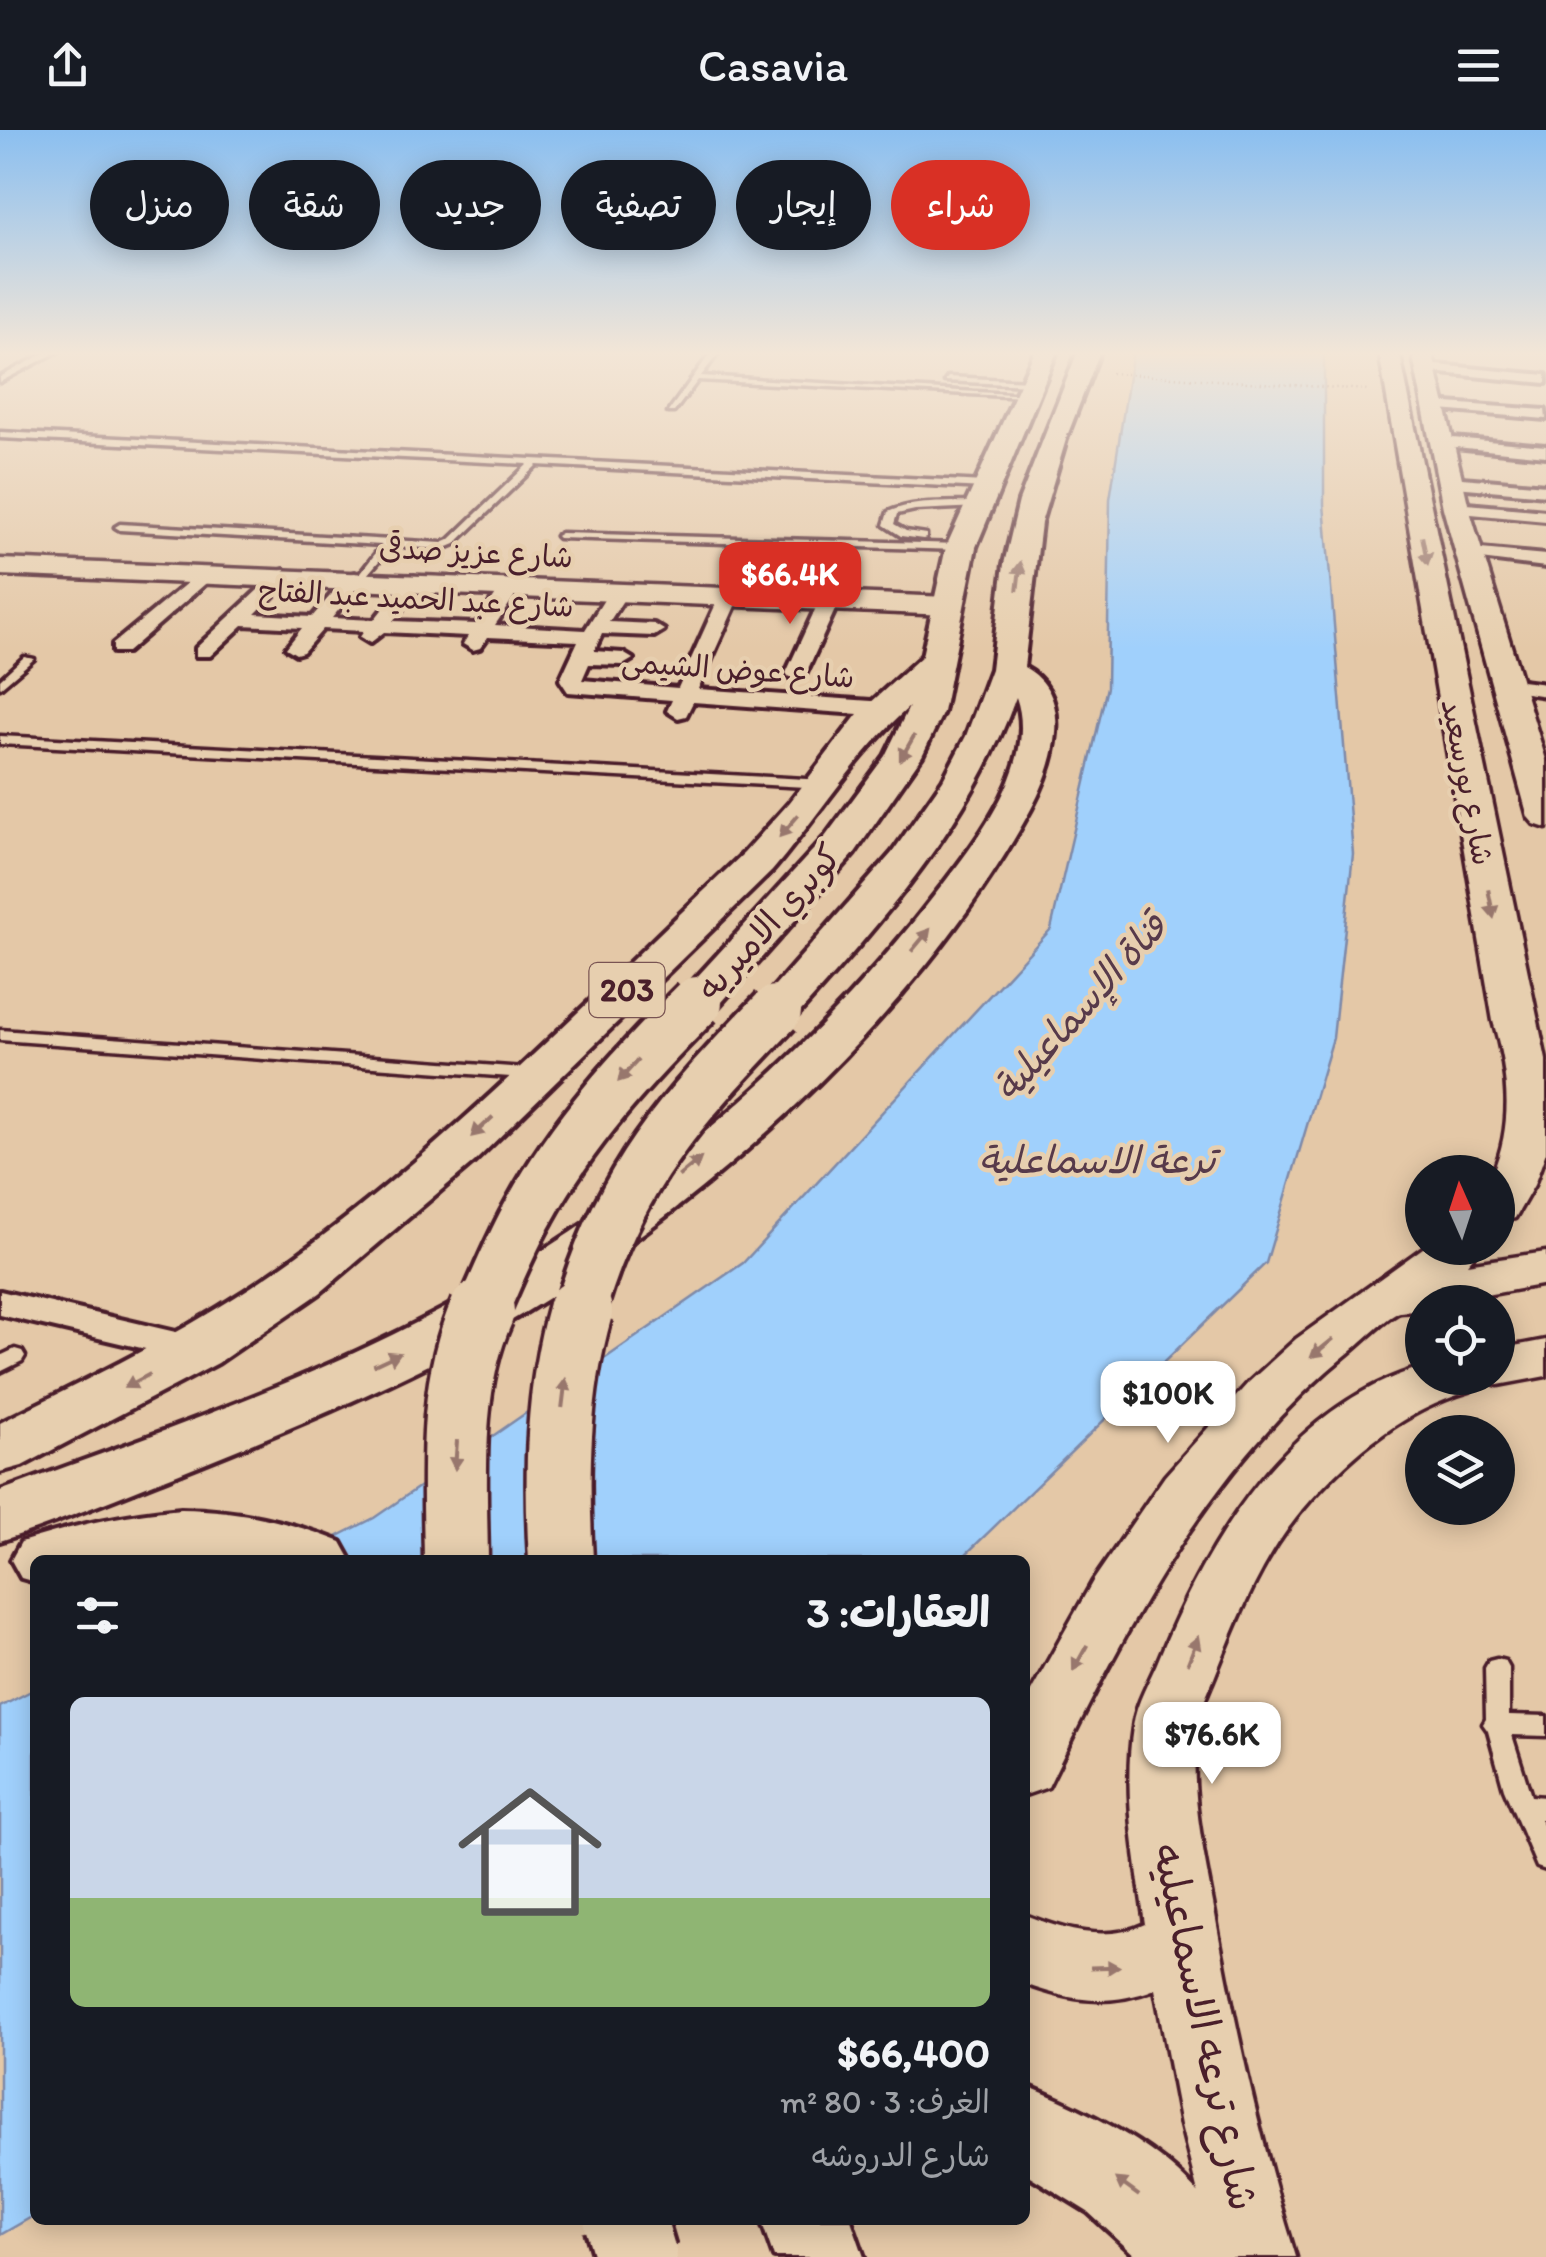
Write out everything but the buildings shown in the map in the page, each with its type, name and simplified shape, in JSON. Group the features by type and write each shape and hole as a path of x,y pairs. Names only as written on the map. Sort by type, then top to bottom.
{"main road":[{"name":"كوبري الاميريه","path":"456,1555 455,1461 466,1350 510,1242 565,1150 628,1070 697,1002 879,794 925,714 971,519 1001,450"},
{"name":"كوبري الاميريه","path":"561,1555 556,1509 562,1390 589,1276 626,1193 670,1126 874,904 933,826 973,757 1007,672 1035,500 1058,450"},
{"name":"شارع بورسعيد","path":"1408,450 1514,1021 1529,1077 1520,1187"},
{"name":"شارع بورسعيد","path":"1443,450 1506,685 1536,752 1545,813"},
{"path":"971,519 1035,500"},
{"name":"شارع عزيز صدقى","path":"0,567 948,606"},
{"name":"203","path":"9,1437 197,1349 300,1280 383,1213 538,1074 744,876 870,724 925,675 938,656"},
{"path":"0,1517 298,1401 461,1324 574,1256 690,1168 843,1029 949,906 999,828 1031,768 1039,722 1027,682 1007,672"},
{"path":"1030,1757 1106,1610 1195,1482 1315,1352 1433,1265"},
{"path":"1372,1310 1463,1281 1546,1268"},
{"path":"1515,1364 1546,1358"},
{"name":"شارع ترعه الاسماعيليه","path":"1255,2257 1211,2082 1183,1940 1164,1814 1165,1724 1222,1582 1260,1520 1319,1456 1405,1395"},
{"path":"60,1555 104,1541 180,1532 250,1538 303,1555"},
{"path":"0,1575 30,1565"},
{"path":"1030,1951 1075,1967 1105,1970 1134,1965 1183,1940"},
{"path":"1030,2130 1071,2148 1136,2192 1194,2257"},
{"path":"626,2225 636,2257"},
{"path":"620,2257 669,2225"},
{"path":"808,2225 820,2257"}],"street":[{"path":"1453,495 1546,490"},
{"path":"1453,495 1546,516"},
{"path":"1470,553 1546,561"},
{"path":"120,648 205,574"},
{"path":"203,652 284,576"},
{"path":"296,648 357,580"},
{"path":"363,646 414,582"},
{"path":"478,638 511,587"},
{"path":"619,592 581,657 623,659"},
{"path":"676,718 729,596"},
{"path":"796,673 829,601"},
{"name":"شارع عبد الحميد عبد الفتاح","path":"238,620 379,626 478,638 654,630"},
{"name":"شارع عوض الشيمى","path":"581,657 571,684 585,689 886,709"},
{"path":"1506,685 1546,690"},
{"path":"0,1303 197,1349"}],"lane":[{"path":"291,450 534,463 971,519"},
{"path":"120,526 388,544 449,544 534,463"},
{"path":"903,509 971,519 904,534 889,525 893,512 903,509"},
{"path":"561,536 971,519"},
{"path":"357,580 388,544"},
{"path":"0,685 28,659"},
{"path":"0,740 824,784"},
{"path":"0,1035 538,1074"},
{"path":"1497,1668 1496,1724 1505,1764 1534,1808 1546,1860"},
{"path":"1496,1724 1546,1726"}],"water":[{"name":"ترعة الاسماعلية","path":"1118,450 1324,450 1324,504 1353,854 1333,1038 1266,1263 965,1555 301,1555 374,1518 743,1263 1051,929 1107,687 1110,499"},
{"path":"30,1692 30,2218 0,2235 0,1707"}],"water label":[{"name":"قناة الإسماعيلية","path":"1080,1007"}]}
